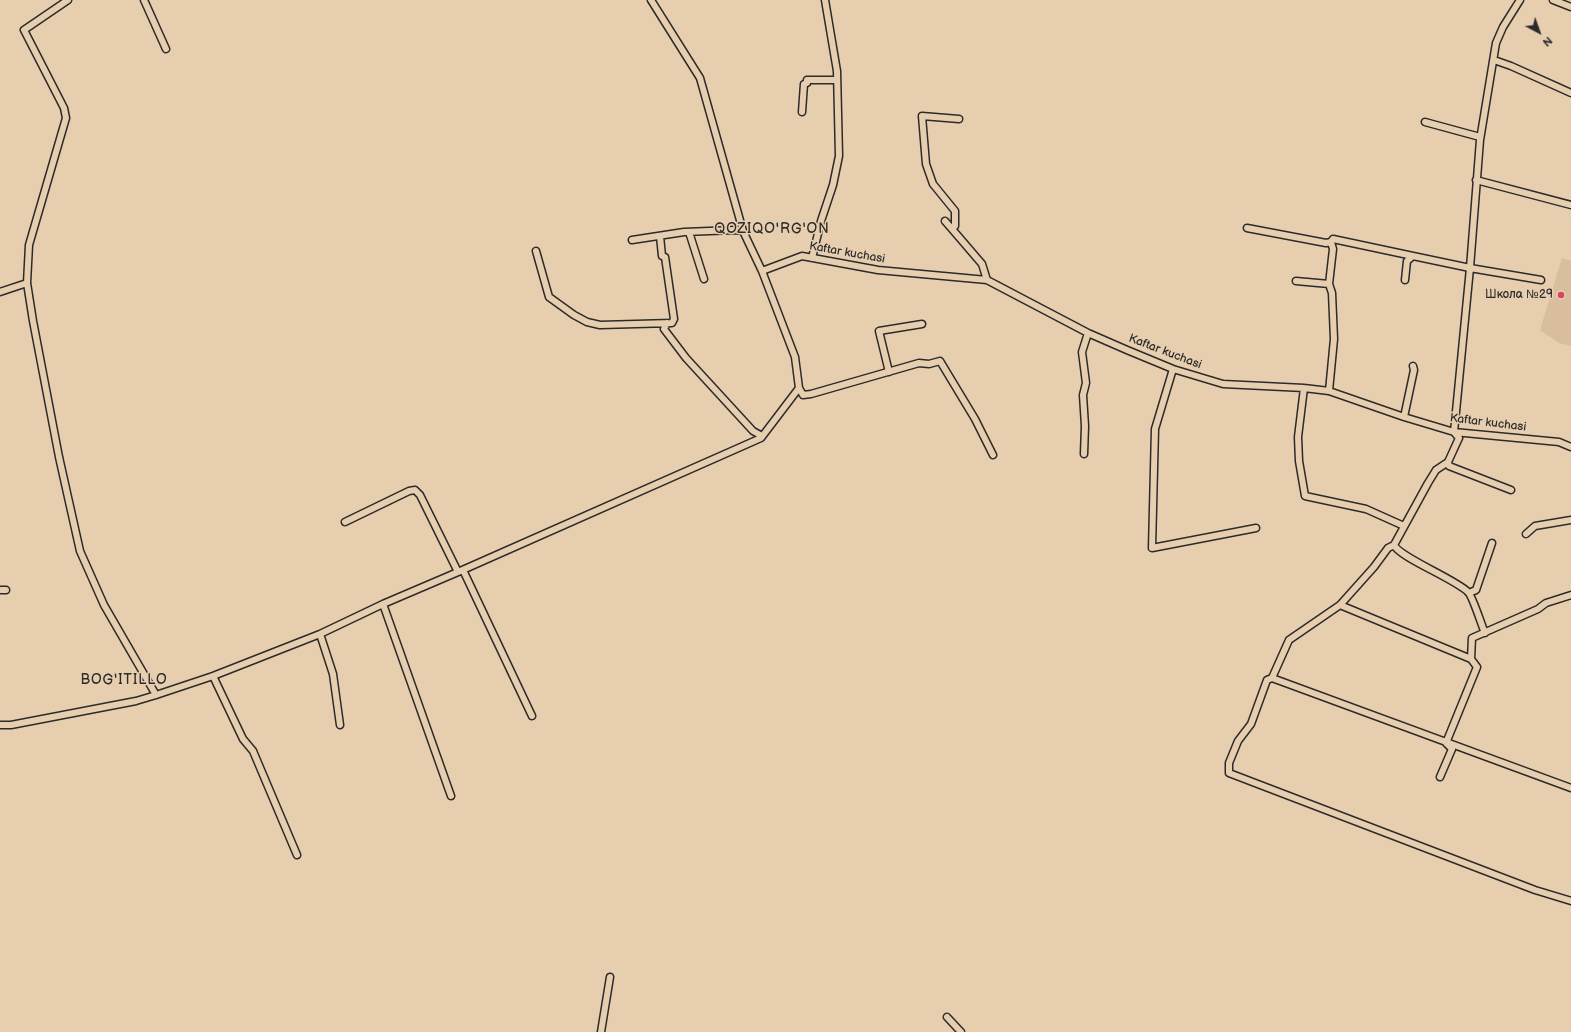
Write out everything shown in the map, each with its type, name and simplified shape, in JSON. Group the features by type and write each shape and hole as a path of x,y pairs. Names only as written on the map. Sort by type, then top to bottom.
{"street":[{"path":"68,0 24,30 64,108 66,118 29,245 27,283 32,321 80,551 104,605 156,695"},
{"path":"144,0 166,49"},
{"path":"651,0 700,78 743,231 762,271 794,357 799,388 803,395 919,363 930,364 940,361 975,418 994,455"},
{"path":"812,258 821,221 833,185 838,156 837,80 825,0"},
{"path":"1520,0 1496,42 1480,137 1470,268 1454,432 1459,438 1448,462 1436,470 1394,545 1388,548 1374,567 1340,605 1289,640 1272,678 1267,680 1251,724 1238,741 1229,763 1229,773 1534,890 1571,902"},
{"path":"1552,0 1571,7"},
{"path":"1494,60 1571,93"},
{"path":"802,112 804,84 807,83 807,80 837,80"},
{"path":"952,229 955,226 955,211 932,184 926,164 921,119 922,116 959,119"},
{"path":"1425,122 1480,137"},
{"path":"1476,180 1571,204"},
{"path":"945,221 982,264 987,280"},
{"path":"1247,228 1326,243 1331,242 1334,239 1470,268 1541,280"},
{"path":"632,240 689,232 743,231"},
{"path":"689,232 704,279"},
{"path":"536,251 549,297 574,315 587,322 600,325 672,323 674,319 665,257 662,256 660,236"},
{"path":"1329,391 1334,340 1332,293 1329,284 1333,249 1331,242"},
{"name":"Kaftar kuchasi","path":"762,271 802,256 878,270 987,280 1088,333 1173,369 1223,384 1304,388 1329,391 1454,432 1559,442 1571,447"},
{"path":"1405,280 1407,261 1413,256"},
{"path":"1296,281 1329,284"},
{"path":"0,292 27,283"},
{"path":"667,323 664,329 686,358 752,431 762,436"},
{"path":"889,372 879,331 922,324"},
{"path":"1084,454 1085,426 1083,395 1086,383 1082,352 1088,333"},
{"path":"1404,416 1414,370 1413,366"},
{"path":"1173,369 1155,429 1152,548 1256,528"},
{"path":"0,725 11,725 136,701 213,676 320,634 383,604 461,571 753,441 762,436 799,388"},
{"path":"1304,388 1298,437 1299,461 1305,496 1366,509 1404,526"},
{"path":"1448,462 1449,466 1511,490"},
{"path":"345,522 409,491 415,490 420,495 461,571 532,716"},
{"path":"1526,534 1534,526 1571,520"},
{"path":"1469,593 1476,590 1492,543"},
{"path":"1394,545 1395,548 1469,593 1485,633"},
{"path":"1471,659 1472,638 1538,609 1546,604 1571,595"},
{"path":"383,604 451,796"},
{"path":"1340,605 1471,659 1477,667 1446,743"},
{"path":"320,634 333,674 340,725"},
{"path":"213,676 244,739 253,751 298,854"},
{"path":"1272,678 1571,788"},
{"path":"1440,777 1452,749 1446,743"},
{"path":"601,1032 610,977"},
{"path":"947,1017 961,1032"}],"shaded area":[{"name":"Школа №29","path":"1562,258 1571,261 1571,346 1559,343 1540,330"}],"place":[{"name":"Школа №29","path":"1561,295"}],"district":[{"name":"QOZIQO'RG'ON","path":"772,229"},
{"name":"BOG'ITILLO","path":"124,680"}]}
